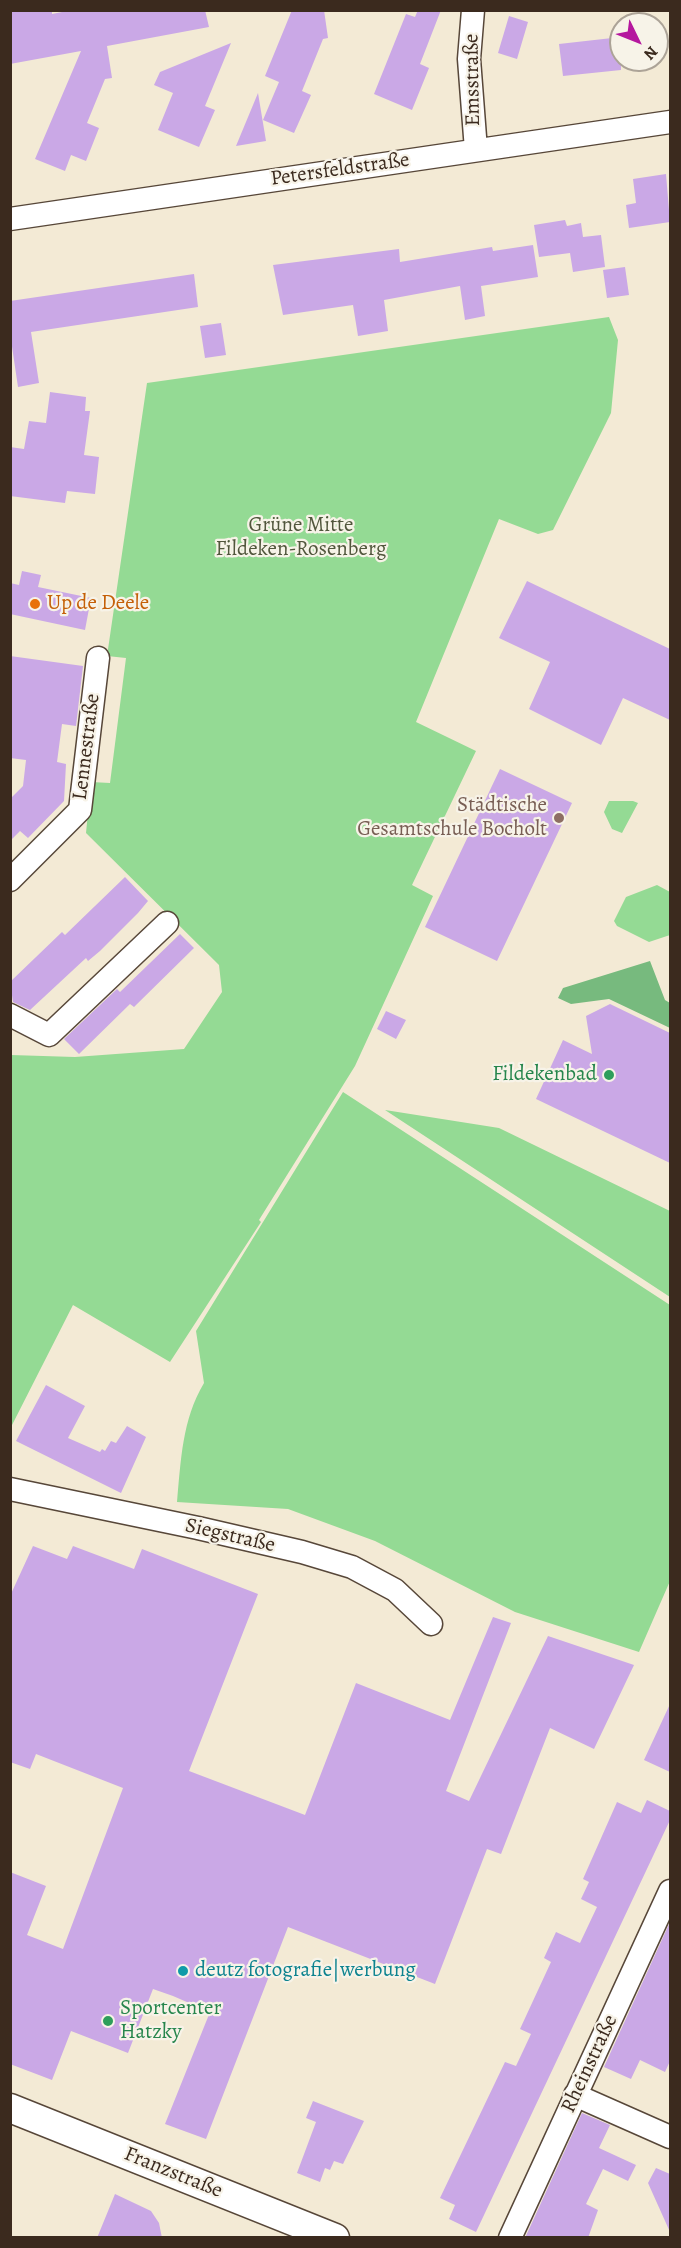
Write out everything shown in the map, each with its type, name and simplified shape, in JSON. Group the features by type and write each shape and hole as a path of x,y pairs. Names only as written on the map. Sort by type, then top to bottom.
{"street":[{"name":"Emsstraße","path":"473,10 469,59 476,150"},
{"name":"Petersfeldstraße","path":"10,219 670,122"},
{"name":"Lennestraße","path":"10,880 80,810 98,658"},
{"path":"10,1015 49,1035 167,923"},
{"name":"Siegstraße","path":"10,1489 232,1536 302,1552 352,1567 395,1590 431,1624"},
{"name":"Rheinstraße","path":"510,2238 670,1895"},
{"path":"575,2095 670,2137"},
{"name":"Franzstraße","path":"10,2108 335,2238"}],"green space":[{"name":"Grüne Mitte Fildeken-Rosenberg","path":"609,317 618,340 611,413 553,530 538,534 499,519 416,722 476,751 412,885 433,896 355,1066 259,1220 261,1222 170,1362 73,1305 11,1427 11,1055 75,1057 184,1049 222,992 219,965 86,833 91,782 110,783 126,658 107,656 147,383"},
{"path":"609,801 638,803 622,833 612,829 604,812"},
{"path":"657,885 670,892 670,935 649,942 617,926 614,921 626,897"},
{"path":"650,961 665,1000 670,1003 670,1028 609,999 571,1004 558,998 563,988"},
{"path":"343,1092 670,1305 670,1581 639,1652 515,1612 375,1541 288,1509 177,1502 187,1426 204,1383 196,1331"},
{"path":"385,1110 499,1128 670,1211 670,1297"}],"building":[{"path":"10,10 52,10 52,14 72,10 205,10 209,27 107,46 112,78 105,79 87,123 99,128 86,161 71,155 65,171 35,159 81,51 10,64"},
{"path":"292,10 324,10 328,38 323,39 302,91 311,95 294,133 263,120 279,82 265,76"},
{"path":"418,10 441,10 420,64 429,68 412,110 374,94 406,14 415,17"},
{"path":"509,16 528,22 517,59 498,53"},
{"path":"609,38 609,71 563,76 559,44"},
{"path":"231,43 205,106 215,110 199,147 158,130 173,93 154,85 160,72"},
{"path":"258,93 266,141 236,146"},
{"path":"666,174 670,222 629,228 626,205 636,203 633,179"},
{"path":"565,220 567,226 581,223 583,237 601,235 605,267 573,272 570,253 539,257 534,225"},
{"path":"533,245 538,277 481,286 485,316 465,320 460,286 384,300 388,331 358,336 353,305 283,315 273,265 399,249 400,262 492,247 493,251"},
{"path":"625,267 629,295 607,298 603,270"},
{"path":"194,274 198,307 31,332 39,383 18,387 10,333 10,301"},
{"path":"221,323 226,355 205,358 200,326"},
{"path":"50,392 86,397 85,411 90,411 84,455 99,457 95,494 67,491 65,503 10,496 10,447 24,449 29,421 46,423"},
{"path":"22,571 41,575 38,587 91,598 85,630 10,614 10,583 19,585"},
{"path":"527,581 670,649 670,720 623,698 601,745 529,709 550,662 499,638"},
{"path":"10,656 83,666 76,726 62,724 57,762 66,764 64,801 28,838 20,831 10,841 10,799 23,786 26,760 10,758"},
{"path":"500,769 572,803 497,961 425,927"},
{"path":"125,877 148,901 138,913 100,951 88,961 86,958 30,1010 13,1002 10,982 62,932 65,935"},
{"path":"180,934 194,948 134,1007 130,1004 79,1054 64,1039 117,989 120,992"},
{"name":"Fildekenbad","path":"610,1004 670,1033 670,1163 536,1099 563,1040 592,1054 586,1016"},
{"path":"386,1011 406,1020 396,1039 377,1029"},
{"path":"46,1385 85,1406 68,1438 100,1452 102,1449 105,1451 111,1441 116,1443 127,1426 146,1437 121,1493 16,1441"},
{"path":"33,1546 67,1559 73,1546 134,1569 142,1549 258,1594 189,1771 305,1815 356,1683 450,1720 493,1617 511,1623 446,1791 469,1801 548,1636 634,1665 594,1749 550,1728 501,1854 487,1849 435,1984 288,1927 206,2139 165,2124 210,2012 173,1996 153,1989 128,2053 71,2031 52,2080 10,2064 10,1872 46,1886 27,1935 63,1949 123,1788 36,1754 30,1769 10,1762 10,1596"},
{"path":"670,1704 670,1772 644,1760"},
{"path":"647,1800 670,1811 670,1820 476,2232 449,2219 455,2205 440,2198 505,2062 516,2066 531,2034 520,2029 551,1962 544,1958 556,1932 580,1943 597,1907 581,1899 589,1882 583,1879 617,1802 641,1813"},
{"path":"670,1922 670,2061 665,2072 640,2060 631,2079 604,2067"},
{"path":"313,2101 364,2121 343,2164 334,2161 330,2170 325,2168 320,2182 297,2173 316,2122 306,2118"},
{"path":"582,2113 610,2125 599,2148 636,2165 628,2181 603,2169 586,2204 598,2210 588,2238 525,2238"},
{"path":"656,2168 670,2174 670,2232 648,2183"},
{"path":"115,2194 151,2211 159,2223 162,2238 97,2238"}],"place":[{"name":"Up de Deele","path":"35,604"},
{"name":"Städtische Gesamtschule Bocholt","path":"559,818"},
{"name":"Fildekenbad","path":"609,1075"},
{"name":"deutz fotografie|werbung","path":"183,1971"},
{"name":"Sportcenter Hatzky","path":"108,2021"}]}
